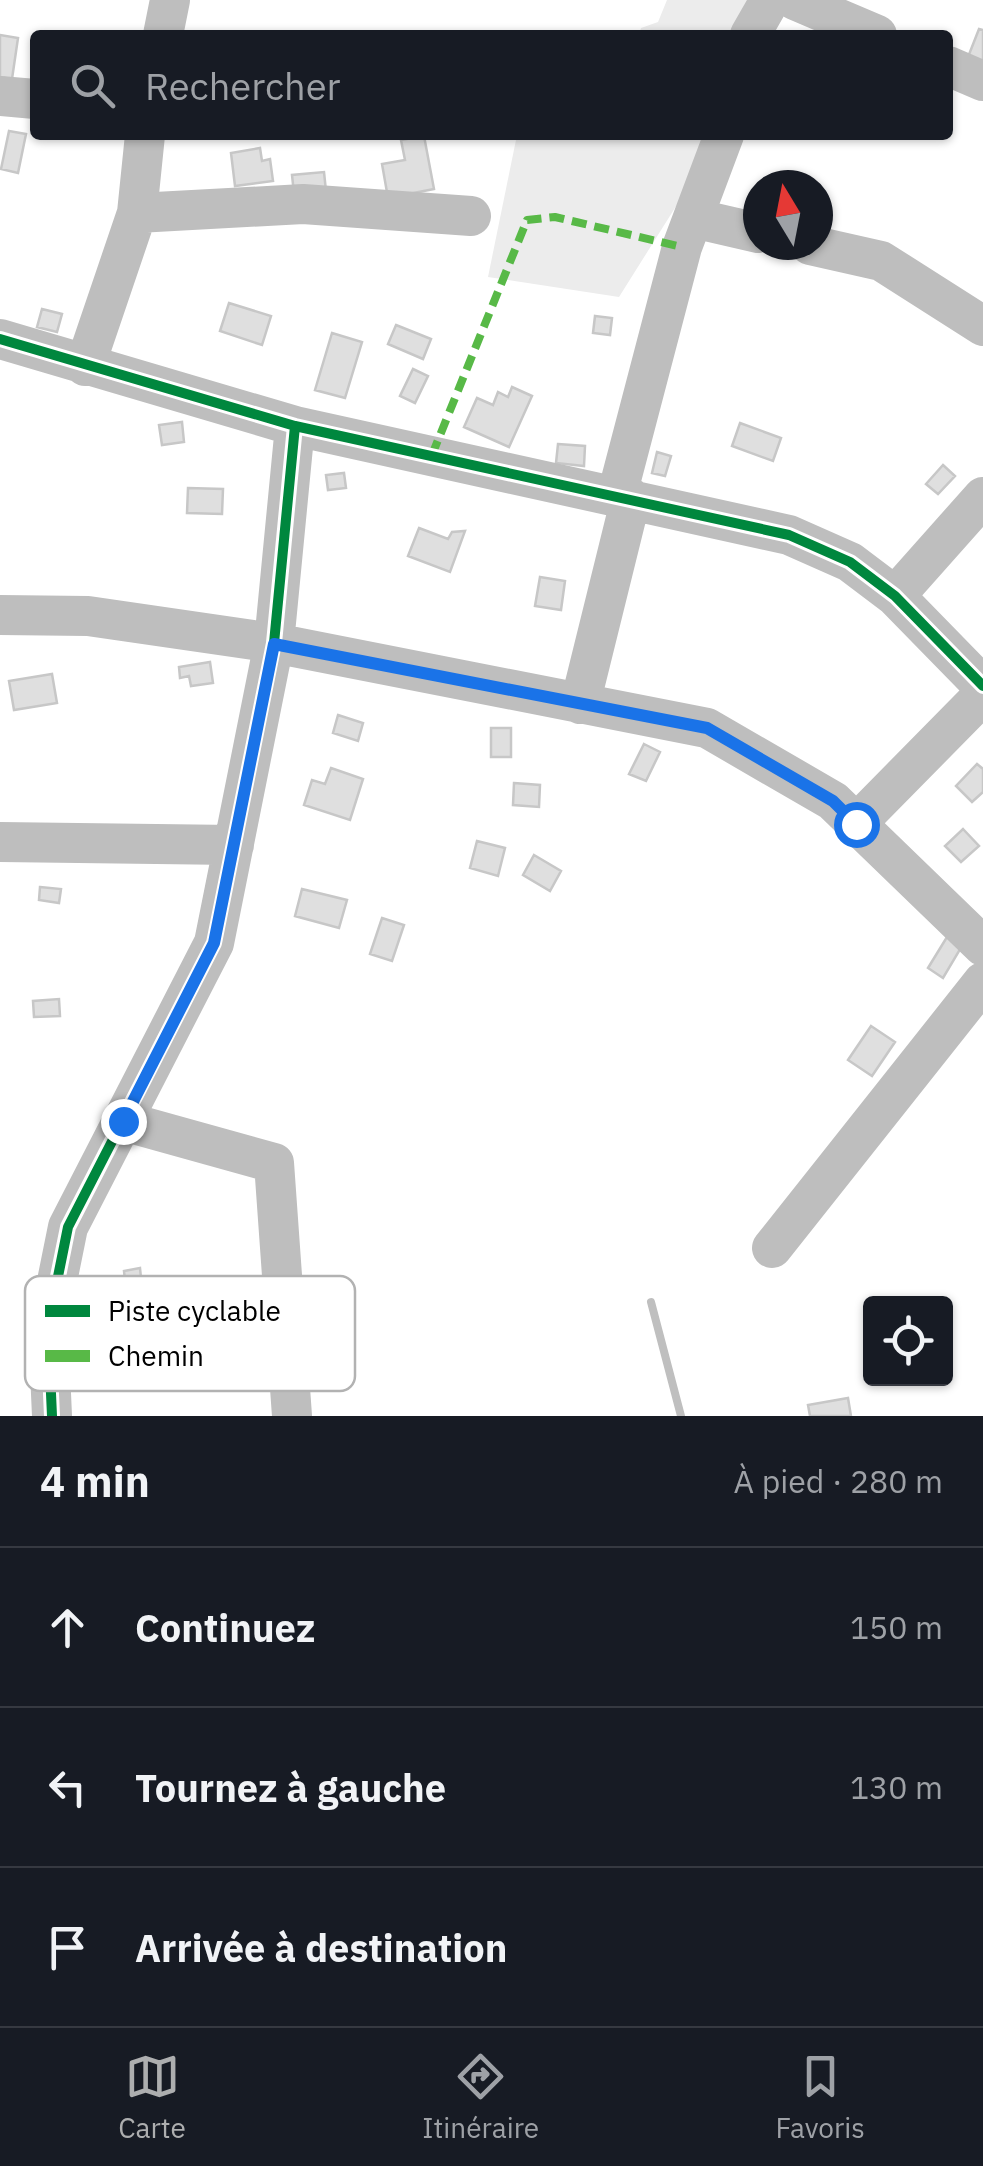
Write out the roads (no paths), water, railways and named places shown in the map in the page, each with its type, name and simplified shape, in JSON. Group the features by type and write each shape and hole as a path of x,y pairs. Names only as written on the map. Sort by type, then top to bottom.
{"street":[{"path":"164,30 170,0"},
{"path":"753,30 770,0"},
{"path":"795,0 865,30"},
{"path":"953,68 983,80"},
{"path":"0,96 30,99"},
{"path":"85,366 136,213 144,140"},
{"path":"580,704 624,496 693,218 722,140"},
{"path":"136,213 303,204 471,216"},
{"path":"693,218 743,230"},
{"path":"833,250 880,261 983,326"},
{"path":"0,339 295,426 789,535 850,562 895,596 983,686"},
{"path":"58,1276 68,1227 214,943 274,644 295,426"},
{"path":"895,596 983,497"},
{"path":"0,615 88,616 274,644 707,728 833,801 983,946"},
{"path":"856,824 983,694"},
{"path":"0,842 234,846"},
{"path":"772,1248 983,982"},
{"path":"123,1121 274,1164 282,1276"},
{"path":"51,1391 52,1416"},
{"path":"290,1391 292,1416"}],"waterway":[{"path":"651,1302 681,1416"}]}
